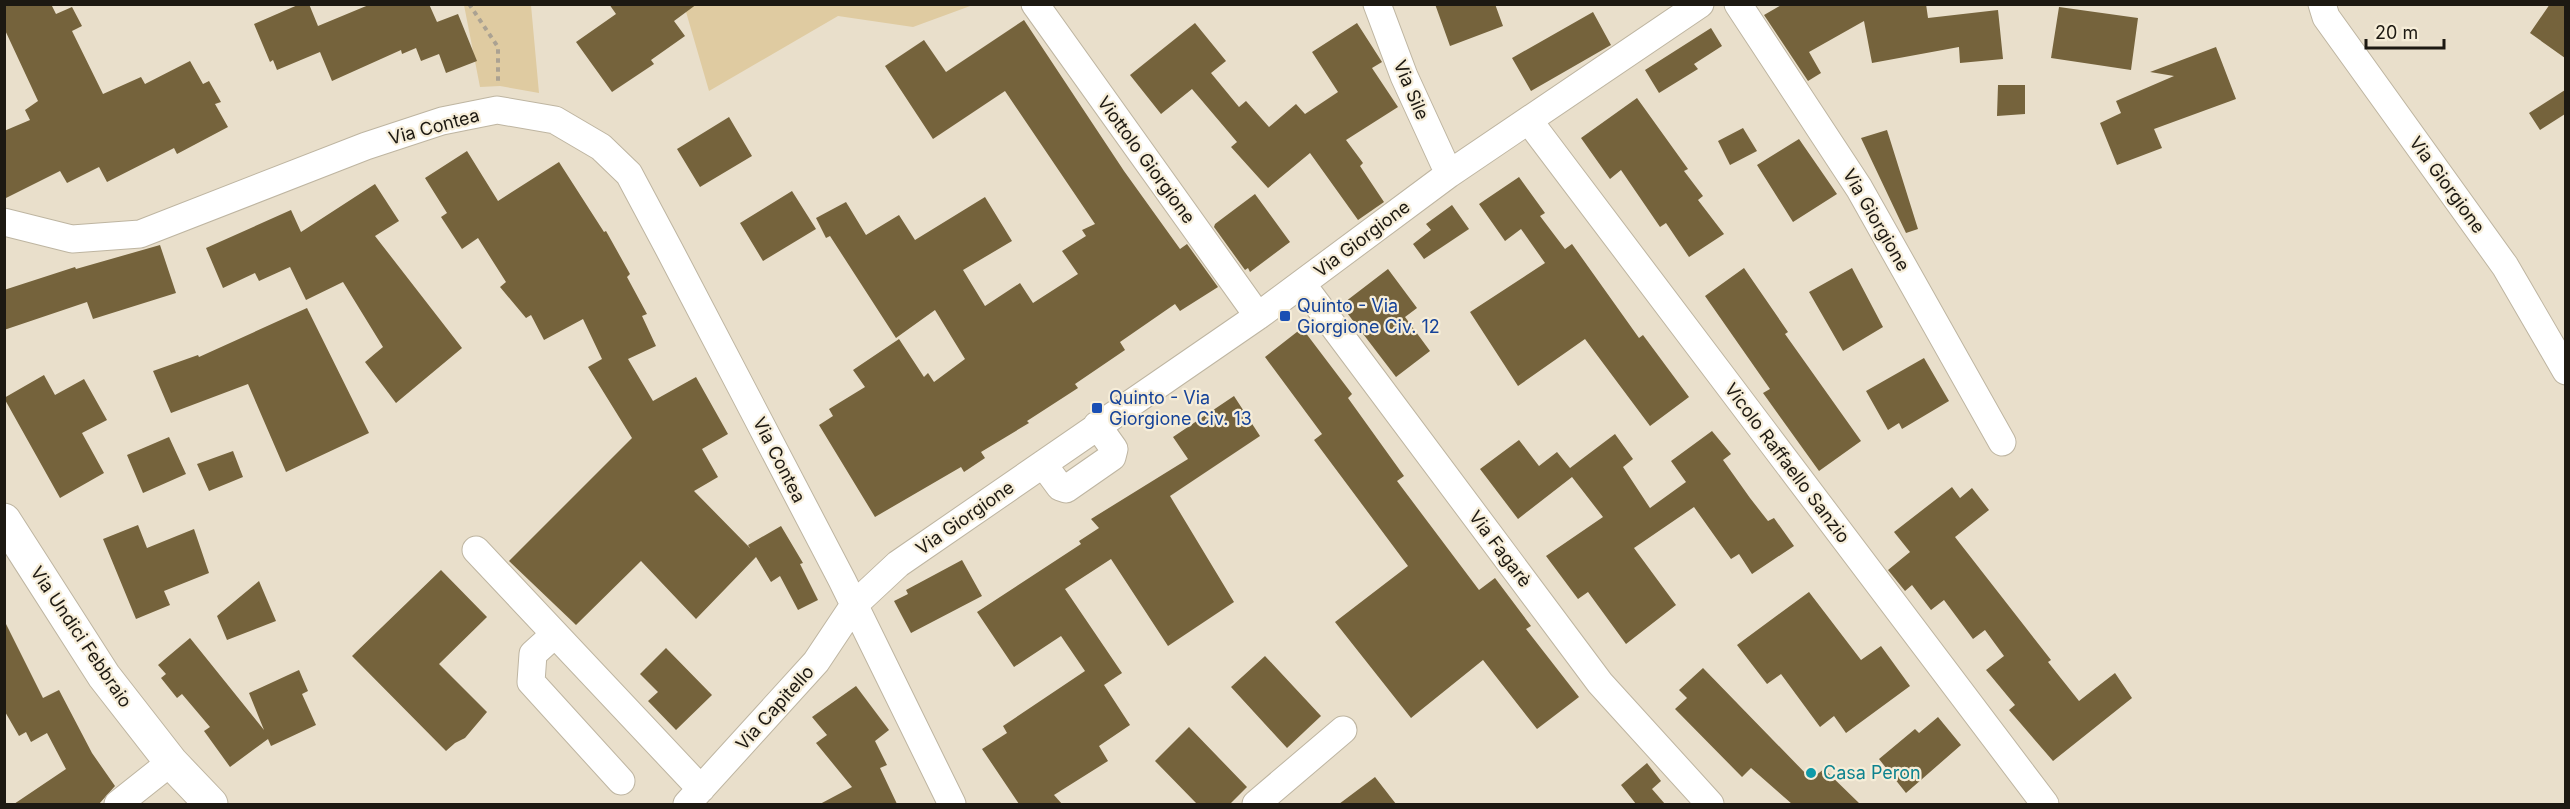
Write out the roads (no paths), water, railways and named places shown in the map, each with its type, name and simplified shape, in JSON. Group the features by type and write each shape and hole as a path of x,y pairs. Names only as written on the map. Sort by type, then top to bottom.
{"main road":[{"name":"Via Undici Febbraio","path":"4,520 104,676 171,762 211,804"}],"street":[{"name":"Viottolo Giorgione","path":"1035,4 1258,316"},
{"name":"Via Sile","path":"1377,4 1404,76 1449,174"},
{"name":"Via Giorgione","path":"854,605 898,564 1258,316 1449,174 1700,4"},
{"name":"Via Giorgione","path":"1738,4 1859,188 2002,442"},
{"name":"Via Giorgione","path":"2322,4 2326,17 2505,266 2565,371"},
{"name":"Via Contea","path":"4,222 72,239 140,234 366,146 442,121 497,110 555,120 600,147 628,174 854,605 952,804"},
{"name":"Vicolo Raffaello Sanzio","path":"1529,121 2044,804"},
{"name":"Via Fagarè","path":"1302,284 1600,683 1710,804"},
{"path":"476,550 555,634 694,797"},
{"name":"Via Capitello","path":"694,797 816,662 854,605"},
{"path":"555,634 533,654 531,682 621,781"},
{"path":"1256,804 1343,729"},
{"path":"118,804 171,762"}],"place":[{"name":"Quinto - Via Giorgione Civ. 12","path":"1285,316"},
{"name":"Quinto - Via Giorgione Civ. 13","path":"1097,408"},
{"name":"Casa Peron","path":"1811,773"}]}
